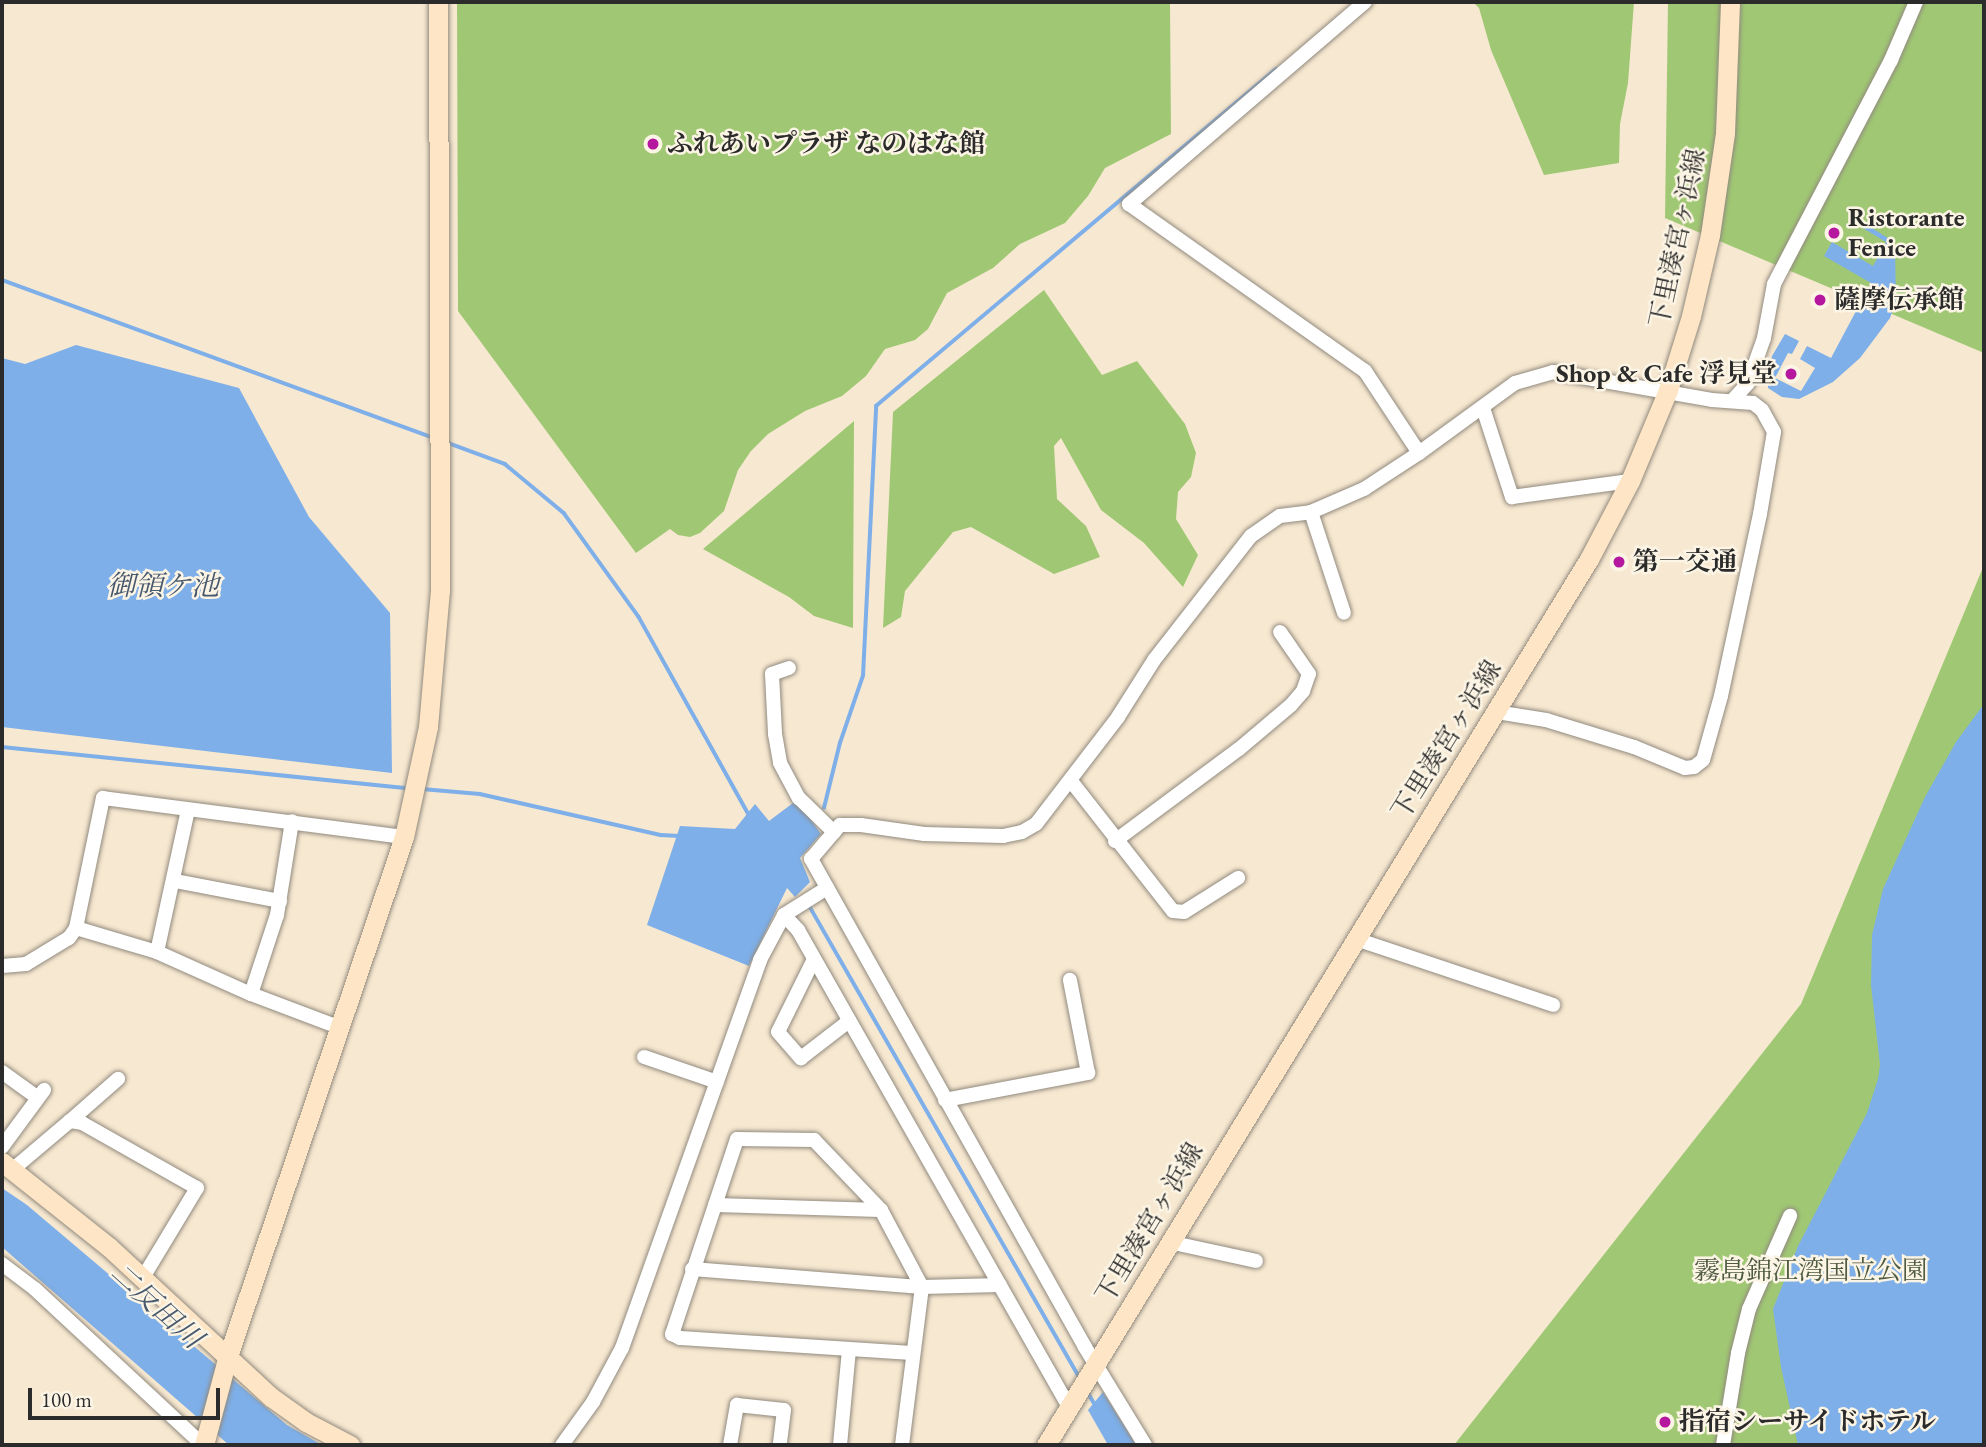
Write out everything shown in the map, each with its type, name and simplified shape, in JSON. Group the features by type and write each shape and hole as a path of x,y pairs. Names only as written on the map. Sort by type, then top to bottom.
{"street":[{"path":"2,1264 35,1289 204,1445 228,1359 404,837 421,773 439,630 438,2"},
{"path":"1365,2 1129,204 1365,371 1419,453"},
{"name":"下里湊宮ヶ浜線","path":"1046,1445 1068,1405 1589,559 1630,481 1668,390 1700,281 1720,180 1728,83 1730,2"},
{"path":"1732,401 1748,383 1764,338 1773,284 1891,60 1916,2"},
{"path":"1144,1445 824,889 811,859 840,825 861,824 924,834 1003,836 1022,832 1037,824 1071,781 1154,660 1251,536 1280,516 1311,512 1364,489 1419,453 1515,383 1553,372 1753,403 1769,417 1774,432 1758,527 1721,696 1703,760 1694,768 1685,768 1634,747 1559,724 1496,712"},
{"path":"1483,408 1512,496 1630,481"},
{"path":"1311,512 1344,613"},
{"path":"1115,841 1238,749 1291,705 1303,691 1309,674 1280,632"},
{"path":"789,668 772,674 775,734 780,763 799,798 834,832"},
{"path":"1071,781 1115,841 1173,911 1184,912 1238,878"},
{"path":"2,966 26,964 69,938 76,929 103,798 404,837"},
{"path":"157,952 175,881 188,810"},
{"path":"251,994 280,901 292,821"},
{"path":"175,881 280,901"},
{"path":"562,1445 593,1402 622,1348 760,960 789,911 824,889"},
{"path":"789,911 1068,1405"},
{"path":"76,929 157,952 251,994 341,1028"},
{"path":"1356,939 1553,1005"},
{"path":"814,959 778,1032 801,1058 849,1021"},
{"path":"945,1100 1088,1073 1070,980"},
{"path":"644,1056 717,1082"},
{"path":"2,1072 41,1094 2,1147"},
{"path":"118,1079 70,1122 7,1166 109,1247 228,1359 306,1422 350,1445"},
{"path":"70,1122 82,1123 197,1188 142,1279"},
{"path":"902,1445 922,1287 881,1210 814,1140 737,1139 672,1334 680,1338 913,1353"},
{"path":"715,1205 881,1210"},
{"path":"1723,1445 1738,1353 1749,1309 1790,1216"},
{"path":"1169,1242 1256,1261"},
{"path":"692,1269 922,1287 1000,1285"},
{"path":"840,1445 849,1349"},
{"path":"730,1445 737,1405 784,1410 780,1445"}],"green space":[{"path":"457,2 1170,2 1171,134 1105,168 1088,196 1065,223 1020,244 993,268 947,293 928,329 915,340 885,349 866,376 842,396 805,411 768,434 751,451 738,470 724,511 700,533 690,537 678,535 670,529 636,553 458,311"},
{"path":"1473,2 1634,2 1628,83 1620,124 1619,163 1544,175 1491,50 1479,8"},
{"path":"1668,2 1984,2 1984,353 1665,218"},
{"path":"1044,290 1102,375 1137,361 1185,424 1196,453 1191,477 1178,492 1176,519 1198,555 1183,587 1144,543 1101,510 1061,438 1054,446 1057,499 1086,526 1100,557 1054,574 971,527 953,532 905,591 901,617 883,628 893,412"},
{"path":"854,421 853,628 814,616 789,597 703,549"},
{"name":"霧島錦江湾国立公園","path":"1984,565 1984,1445 1454,1445 1801,1004"}],"water":[{"path":"1864,223 1891,240 1895,249 1896,301 1890,318 1860,358 1833,382 1799,399 1782,397 1768,388 1768,375 1772,356 1785,334 1799,341 1792,354 1788,353 1775,378 1801,391 1815,368 1800,359 1807,346 1831,358 1871,283 1824,256 1832,242 1873,266 1886,242 1861,227"},
{"name":"御領ケ池","path":"76,345 239,388 309,517 390,613 392,773 2,727 2,358 25,364"},
{"path":"1984,704 1984,1445 1798,1445 1781,1367 1773,1309 1798,1246 1867,1113 1878,1079 1880,1065 1871,985 1872,935 1883,889 1925,797 1956,742"},
{"path":"797,800 821,834 800,858 810,882 795,897 787,888 749,966 647,925 680,826 735,829 755,804 769,821"},
{"path":"2,1188 27,1205 287,1425 322,1445 229,1445 2,1247"},
{"path":"1103,1392 1136,1445 1108,1445 1088,1410"}],"waterway":[{"path":"824,808 840,743 863,676 876,406 1276,69"},
{"path":"2,280 434,438"},
{"path":"448,443 505,464 564,513 639,617 749,815"},
{"path":"2,747 407,788"},
{"path":"422,789 480,794 661,835 679,836"},
{"path":"809,905 1080,1378"},
{"path":"1087,1391 1096,1406"}],"place":[{"name":"ふれあいプラザ なのはな館","path":"653,144"},
{"name":"Ristorante Fenice","path":"1834,233"},
{"name":"薩摩伝承館","path":"1820,300"},
{"name":"Shop & Cafe 浮見堂","path":"1791,374"},
{"name":"第一交通","path":"1619,562"},
{"name":"指宿シーサイドホテル","path":"1665,1422"}],"water label":[{"name":"二反田川","path":"157,1305"}]}
